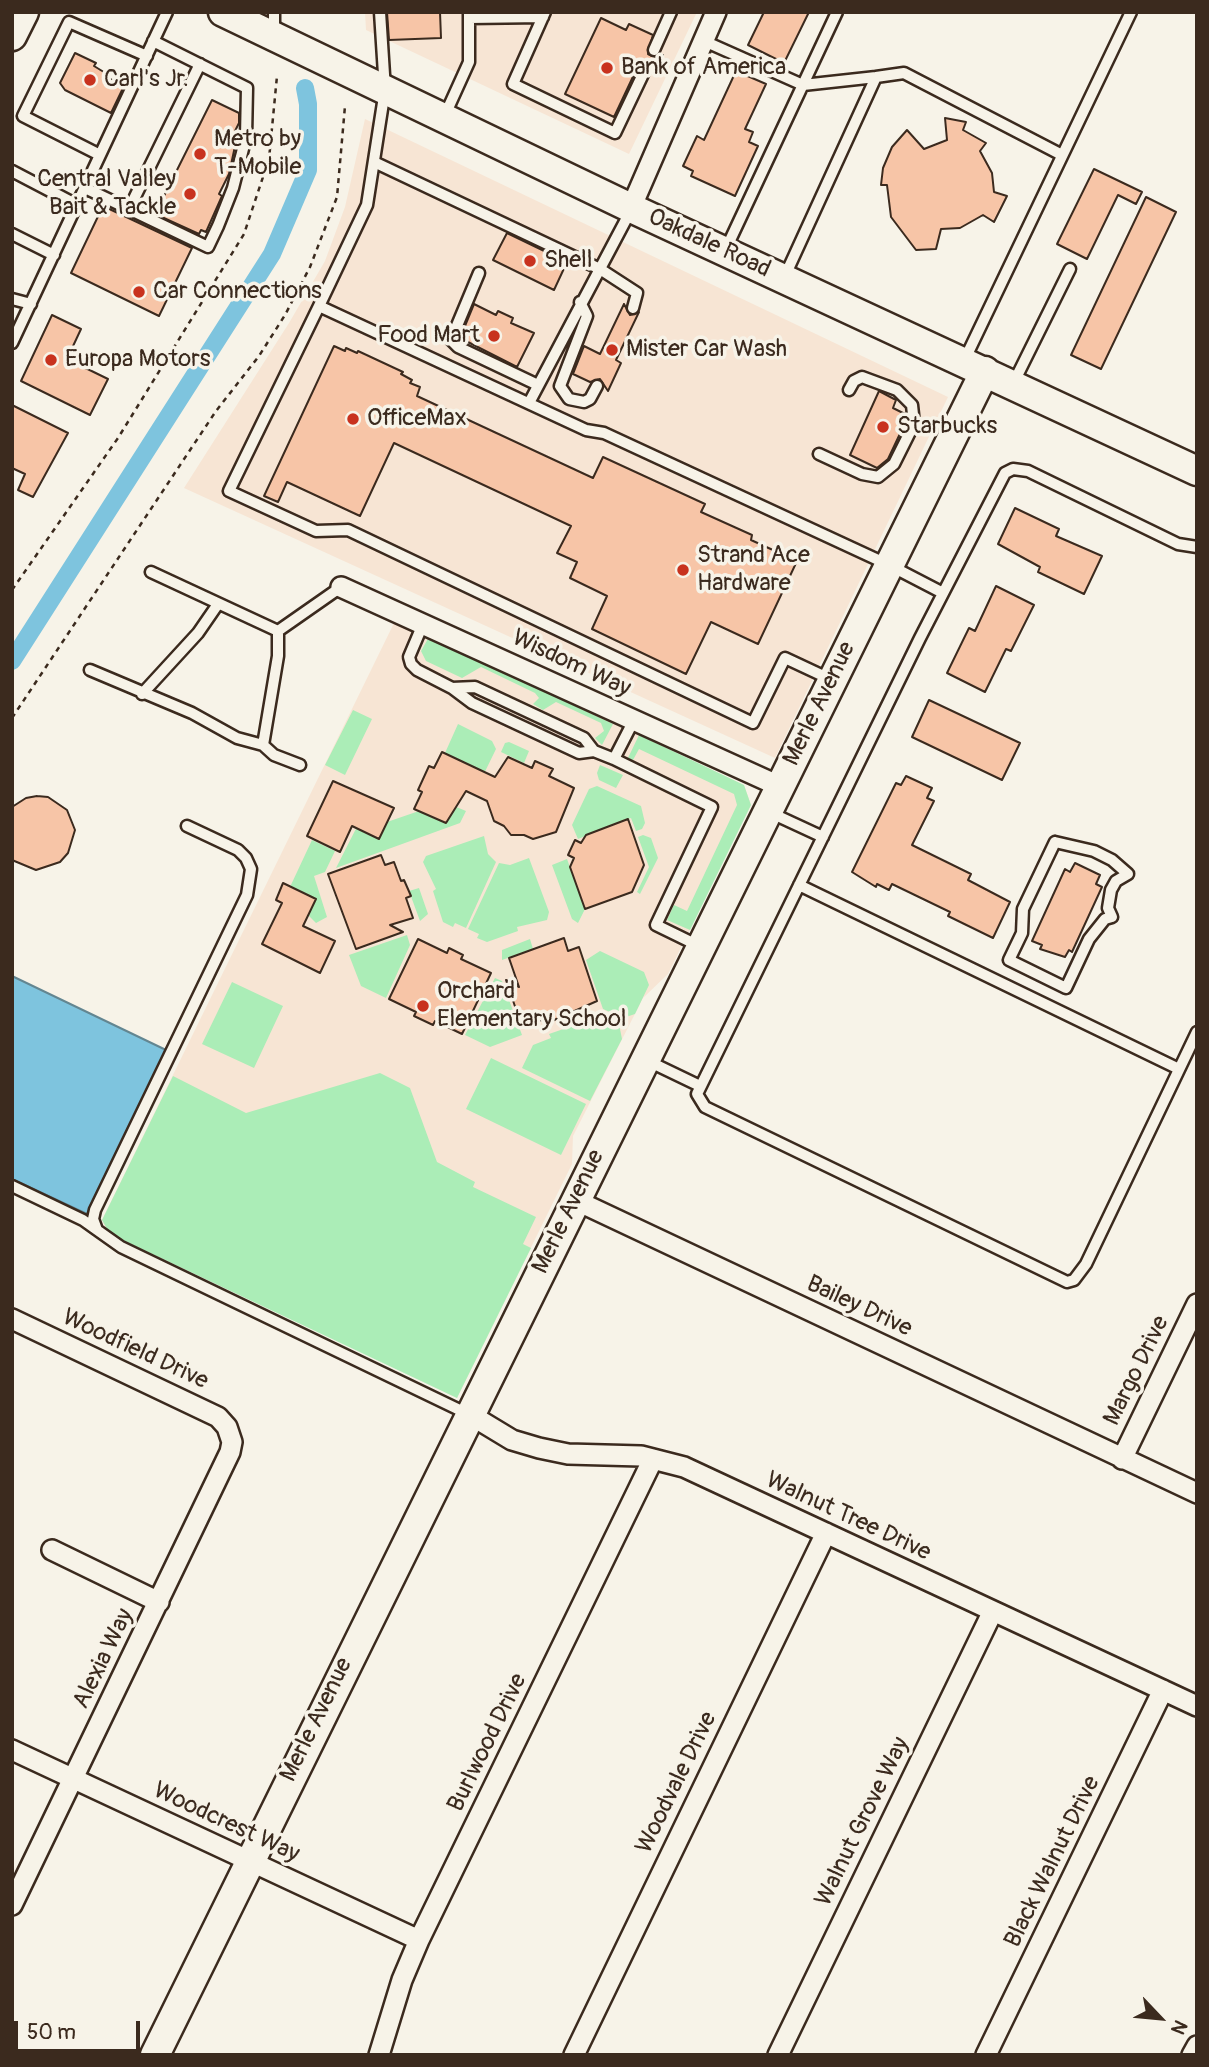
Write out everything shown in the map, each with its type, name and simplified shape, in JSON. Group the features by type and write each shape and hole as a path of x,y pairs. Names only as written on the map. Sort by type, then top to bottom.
{"street":[{"path":"12,36 24,12"},
{"name":"Oakdale Road","path":"223,12 274,24 385,90 631,208 1197,471"},
{"path":"631,208 716,12"},
{"name":"Merle Avenue","path":"155,2055 248,1860 889,565 974,366"},
{"name":"Wisdom Way","path":"341,587 634,720 773,799"},
{"name":"Bailey Drive","path":"575,1200 1197,1493"},
{"name":"Margo Drive","path":"1122,1459 1197,1304"},
{"name":"Woodfield Drive","path":"12,1319 218,1417 230,1433"},
{"name":"Walnut Tree Drive","path":"469,1414 502,1434 538,1448 568,1454 653,1459 684,1467 1197,1706"},
{"name":"Alexia Way","path":"12,1905 230,1452 230,1433"},
{"name":"Burlwood Drive","path":"379,2055 402,1980 419,1940 653,1459"},
{"name":"Woodvale Drive","path":"574,2055 826,1534"},
{"path":"52,1550 159,1602"},
{"name":"Walnut Grove Way","path":"778,2055 993,1611"},
{"name":"Black Walnut Drive","path":"986,2055 1163,1690"},
{"name":"Woodcrest Way","path":"12,1750 419,1940"},
{"path":"1192,2055 1197,2046"}],"lane":[{"path":"12,343 167,12"},
{"path":"380,12 385,90 367,205 229,491 316,531 348,530 753,723 785,658 832,680"},
{"path":"654,50 671,12"},
{"path":"725,251 837,12"},
{"path":"974,366 1062,155 1131,12"},
{"path":"444,118 469,62 469,15 544,15 513,84 615,133 645,70"},
{"path":"100,155 23,116 69,22 147,56"},
{"path":"85,188 208,247 218,226 233,188 246,137 247,88 153,41"},
{"path":"704,41 803,85 904,73 1062,155"},
{"path":"129,209 200,64"},
{"path":"784,278 876,77"},
{"path":"374,162 600,269 637,293 633,309"},
{"path":"12,171 77,205"},
{"path":"529,404 631,208"},
{"path":"12,234 54,255"},
{"path":"1013,384 1070,269"},
{"path":"479,273 451,340 458,347 538,385"},
{"path":"12,299 31,304"},
{"path":"580,302 587,316 560,386 569,398 584,402 590,399 597,386"},
{"path":"319,306 586,430 604,433 889,565 943,593"},
{"path":"819,454 862,474 878,477 894,464 914,424 912,405 897,390 862,377 854,381 849,390"},
{"path":"1197,548 1188,543 1178,544 1028,471 1013,469 1005,473 943,593 697,1094 705,1107 1067,1282 1074,1280 1086,1264 1197,1032"},
{"path":"151,572 278,631"},
{"path":"278,631 341,587"},
{"path":"142,694 198,633 218,604"},
{"path":"423,624 411,650 411,664 472,703 579,753 594,751 614,759 712,807 656,925 700,946"},
{"path":"263,744 278,656 278,631"},
{"path":"90,670 192,713 237,738 263,744 275,755 300,765"},
{"path":"452,688 475,688 584,738 594,751"},
{"path":"614,759 634,720"},
{"path":"773,799 823,838"},
{"path":"97,1230 93,1219 95,1210 247,895 251,869 246,858 238,850 187,826"},
{"path":"1055,842 1094,851 1112,860 1128,874 1116,881 1111,890 1108,908 1112,917 1105,919 1089,939 1066,988 1009,960 1010,957 1022,933 1023,909 1055,842"},
{"path":"799,885 1178,1069"},
{"path":"644,1060 700,1086"},
{"path":"12,1186 83,1220 121,1247 469,1414"}],"path":[{"path":"12,590 118,438 244,234 269,159 277,76"},
{"path":"12,718 216,411 259,356 285,315 310,267 337,197 345,106"}],"shaded area":[{"path":"365,12 697,12 629,154 366,30"},
{"path":"365,119 948,397 775,758 184,488 289,323 325,261 345,207"},
{"name":"Orchard Elementary School","path":"395,621 744,785 751,805 668,974 643,998 573,1136 572,1164 457,1398 105,1228 102,1220"}],"green space":[{"path":"429,637 613,724 602,745 595,738 604,731 601,723 556,702 543,710 533,704 539,698 535,693 481,667 462,678 426,661 421,651"},
{"path":"353,710 372,719 345,775 325,765"},
{"path":"458,724 492,741 496,749 477,788 464,782 472,766 445,753"},
{"path":"639,735 744,785 751,805 690,930 667,920 674,905 687,911 737,805 734,794 639,749 633,760 628,758"},
{"path":"509,742 529,751 524,763 501,752 505,743"},
{"path":"600,765 623,775 616,788 599,780 597,773"},
{"path":"597,786 641,806 645,823 642,829 636,831 631,818 578,839 572,825 589,789"},
{"path":"454,806 466,811 460,823 336,868 364,813 362,831 378,839 387,822 419,811 446,823"},
{"path":"643,835 651,838 658,858 640,894 637,892 649,867 638,837"},
{"path":"484,836 488,854 496,862 466,928 455,923 453,927 443,922 433,891 436,889 423,862 426,856"},
{"path":"312,840 335,851 325,872 314,876 327,917 316,923 308,915 316,899 290,887"},
{"path":"529,858 549,912 547,920 517,927 518,931 487,942 477,938 479,934 468,929 499,863 510,865"},
{"path":"567,859 585,909 578,923 572,919 552,865"},
{"path":"419,888 428,914 420,921 409,891"},
{"path":"407,935 410,945 386,998 361,986 349,955"},
{"path":"530,939 533,949 502,960 502,950"},
{"path":"600,951 644,972 649,985 635,1014 623,1018 603,1009 586,960"},
{"path":"495,978 502,981 522,1035 490,1047 465,1035"},
{"path":"232,982 283,1006 254,1068 202,1044"},
{"path":"601,1016 619,1024 622,1039 590,1101 522,1068 533,1045 551,1038 549,1034"},
{"path":"491,1058 586,1104 561,1155 466,1109"},
{"path":"380,1073 410,1088 437,1162 475,1182 473,1187 536,1217 523,1244 531,1248 457,1398 110,1234 102,1220 173,1076 246,1113"}],"water":[{"path":"12,976 166,1050 87,1214 12,1179"}],"building":[{"path":"387,12 440,12 441,38 389,40"},
{"path":"764,12 809,12 784,63 748,45"},
{"name":"Bank of America","path":"601,18 626,30 629,24 653,35 648,54 654,57 663,55 654,74 648,63 638,66 614,117 565,94"},
{"path":"75,53 96,63 94,66 107,74 106,77 124,86 111,113 65,90 60,83"},
{"path":"736,71 766,84 745,129 753,132 749,142 758,146 735,196 691,176 693,171 683,166 697,136 704,140"},
{"path":"212,100 239,113 239,123 233,135 237,137 229,174 219,194 222,196 206,232 201,230 199,234 155,214"},
{"path":"945,118 966,122 963,130 986,143 980,151 992,173 994,192 1007,196 994,222 983,215 960,228 941,229 936,249 916,250 891,217 887,185 881,185 883,168 892,147 907,130 924,149 947,140"},
{"path":"1094,169 1142,192 1136,204 1118,195 1087,259 1057,244"},
{"path":"1146,197 1176,212 1101,369 1071,355"},
{"path":"103,206 192,248 159,316 71,273"},
{"name":"Shell","path":"507,233 567,262 554,290 493,260"},
{"name":"Food Mart","path":"474,304 496,315 498,311 513,318 511,323 534,333 517,367 460,338"},
{"name":"Mister Car Wash","path":"624,304 630,315 639,312 616,360 621,363 608,391 600,379 590,382 573,374 584,346 600,354"},
{"path":"52,315 81,329 67,359 108,379 90,415 21,381"},
{"path":"334,346 345,351 346,348 357,353 358,351 403,372 401,374 412,380 410,383 420,387 417,396 593,478 603,457 705,504 701,512 752,535 751,540 797,561 758,644 711,622 686,674 592,629 607,596 570,578 577,562 557,553 571,526 394,443 360,516 287,482 278,502 264,496"},
{"name":"Starbucks","path":"879,391 896,400 893,408 905,414 906,421 888,459 877,468 850,455"},
{"path":"12,405 68,433 33,497 18,490 25,474 12,468"},
{"path":"1015,508 1059,529 1056,536 1102,556 1084,594 1038,572 1040,567 998,544"},
{"path":"996,586 1034,605 1011,651 1006,649 985,692 947,673 969,628 975,631"},
{"path":"929,700 1020,743 1002,780 912,737"},
{"path":"442,752 495,777 508,757 532,768 535,761 553,769 549,776 574,788 556,832 533,839 524,835 511,835 504,826 494,821 487,801 466,791 446,823 414,809 422,792 418,790 429,766 434,768"},
{"path":"906,776 932,788 927,798 934,801 912,845 971,874 968,880 1010,902 993,938 948,916 950,912 892,884 889,890 877,884 876,887 852,872 896,783 901,785"},
{"path":"333,781 394,808 379,839 352,826 340,852 307,836"},
{"path":"48,797 67,810 75,830 68,853 60,862 36,870 12,860 12,807 26,798"},
{"path":"628,819 644,865 632,892 585,909 570,867 574,858 568,855 575,840 581,843 586,835"},
{"path":"381,855 385,865 394,862 401,881 404,880 411,896 406,898 413,918 390,925 403,932 356,949 328,874"},
{"path":"1075,863 1100,875 1096,884 1102,887 1072,952 1069,950 1065,957 1040,949 1042,945 1032,941 1065,869 1070,872"},
{"path":"283,883 316,899 303,926 335,941 320,973 262,944 282,903 276,900"},
{"path":"564,938 568,951 579,947 597,1001 552,1021 550,1017 522,1027 506,980 519,987 509,958"},
{"path":"418,939 447,953 449,948 463,955 461,959 491,973 462,1034 435,1021 433,1025 414,1016 416,1012 389,999"}],"waterway":[{"path":"12,661 272,254 308,170 308,104 305,88"}],"place":[{"name":"Bank of America","path":"607,68"},
{"name":"Carl's Jr.","path":"90,80"},
{"name":"Metro by T-Mobile","path":"200,154"},
{"name":"Central Valley Bait & Tackle","path":"190,194"},
{"name":"Shell","path":"530,261"},
{"name":"Car Connections","path":"139,292"},
{"name":"Food Mart","path":"494,336"},
{"name":"Mister Car Wash","path":"612,350"},
{"name":"Europa Motors","path":"51,360"},
{"name":"OfficeMax","path":"353,419"},
{"name":"Starbucks","path":"883,427"},
{"name":"Strand Ace Hardware","path":"683,570"},
{"name":"Orchard Elementary School","path":"423,1006"}]}
